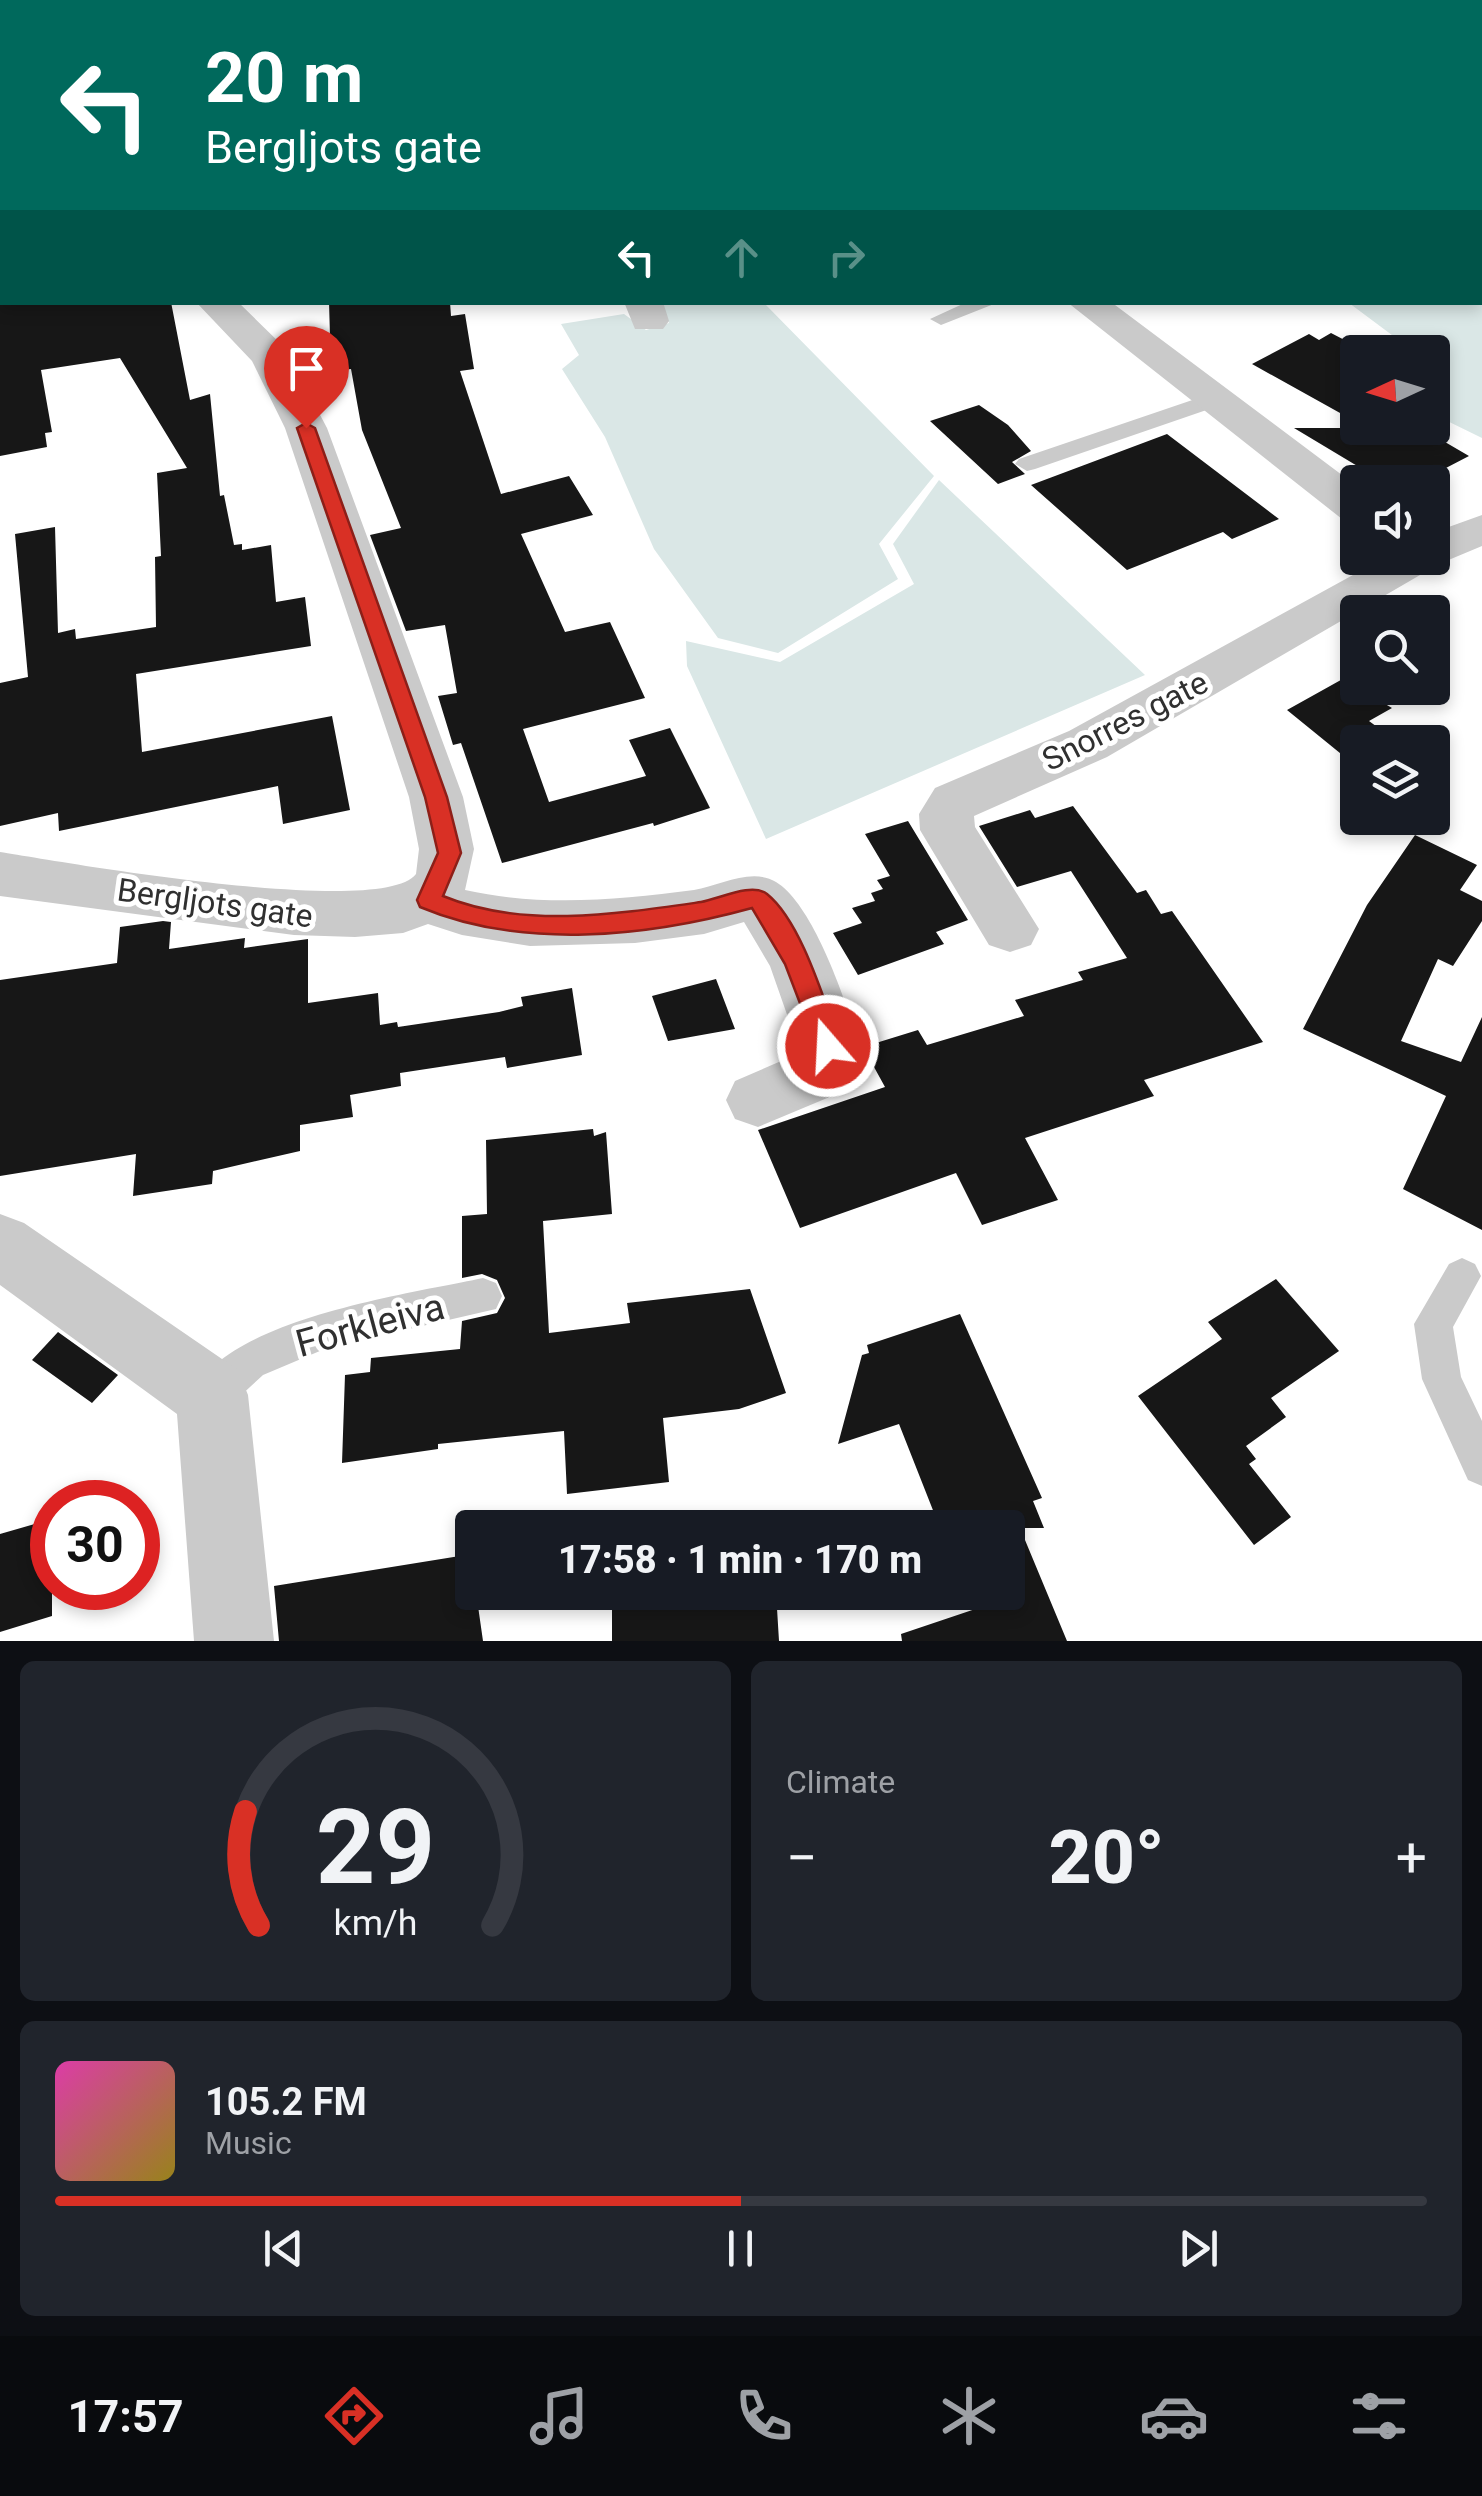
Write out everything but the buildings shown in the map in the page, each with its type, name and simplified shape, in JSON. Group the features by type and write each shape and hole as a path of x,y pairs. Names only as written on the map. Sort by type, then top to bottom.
{"street":[{"path":"218,305 270,356 306,428 436,797 450,853 429,900 462,915 504,922 615,924 715,909 756,898 770,912 798,964 828,1046 810,1077 758,1100"},
{"path":"1090,305 1340,494"},
{"path":"1450,543 1482,530"},
{"name":"Snorres gate","path":"1010,929 948,830 946,814 954,802 1088,744 1390,575"},
{"name":"Bergljots gate","path":"0,874 329,918 402,913 429,900"},
{"path":"0,1245 212,1395 234,1641"}],"lane":[{"path":"941,320 981,305"},
{"path":"1027,464 1214,400"},
{"path":"1462,1276 1433,1324 1442,1379 1482,1466"},
{"name":"Forkleiva","path":"212,1395 249,1362 325,1330 483,1296"}],"shaded area":[{"path":"661,305 766,305 934,476 879,544 898,579 778,653 718,638 654,549 605,437 562,369 579,355 561,324 624,314 646,330 669,323"},
{"path":"1352,305 1482,305 1482,438 1450,422 1450,335 1392,335"},
{"path":"939,480 1145,675 766,839 687,666 686,641 780,662 914,584 893,544"}],"route":[{"path":"306,428 436,797 450,853 429,900 462,915 504,922 615,924 715,909 756,898 770,912 798,964 828,1046"}]}
